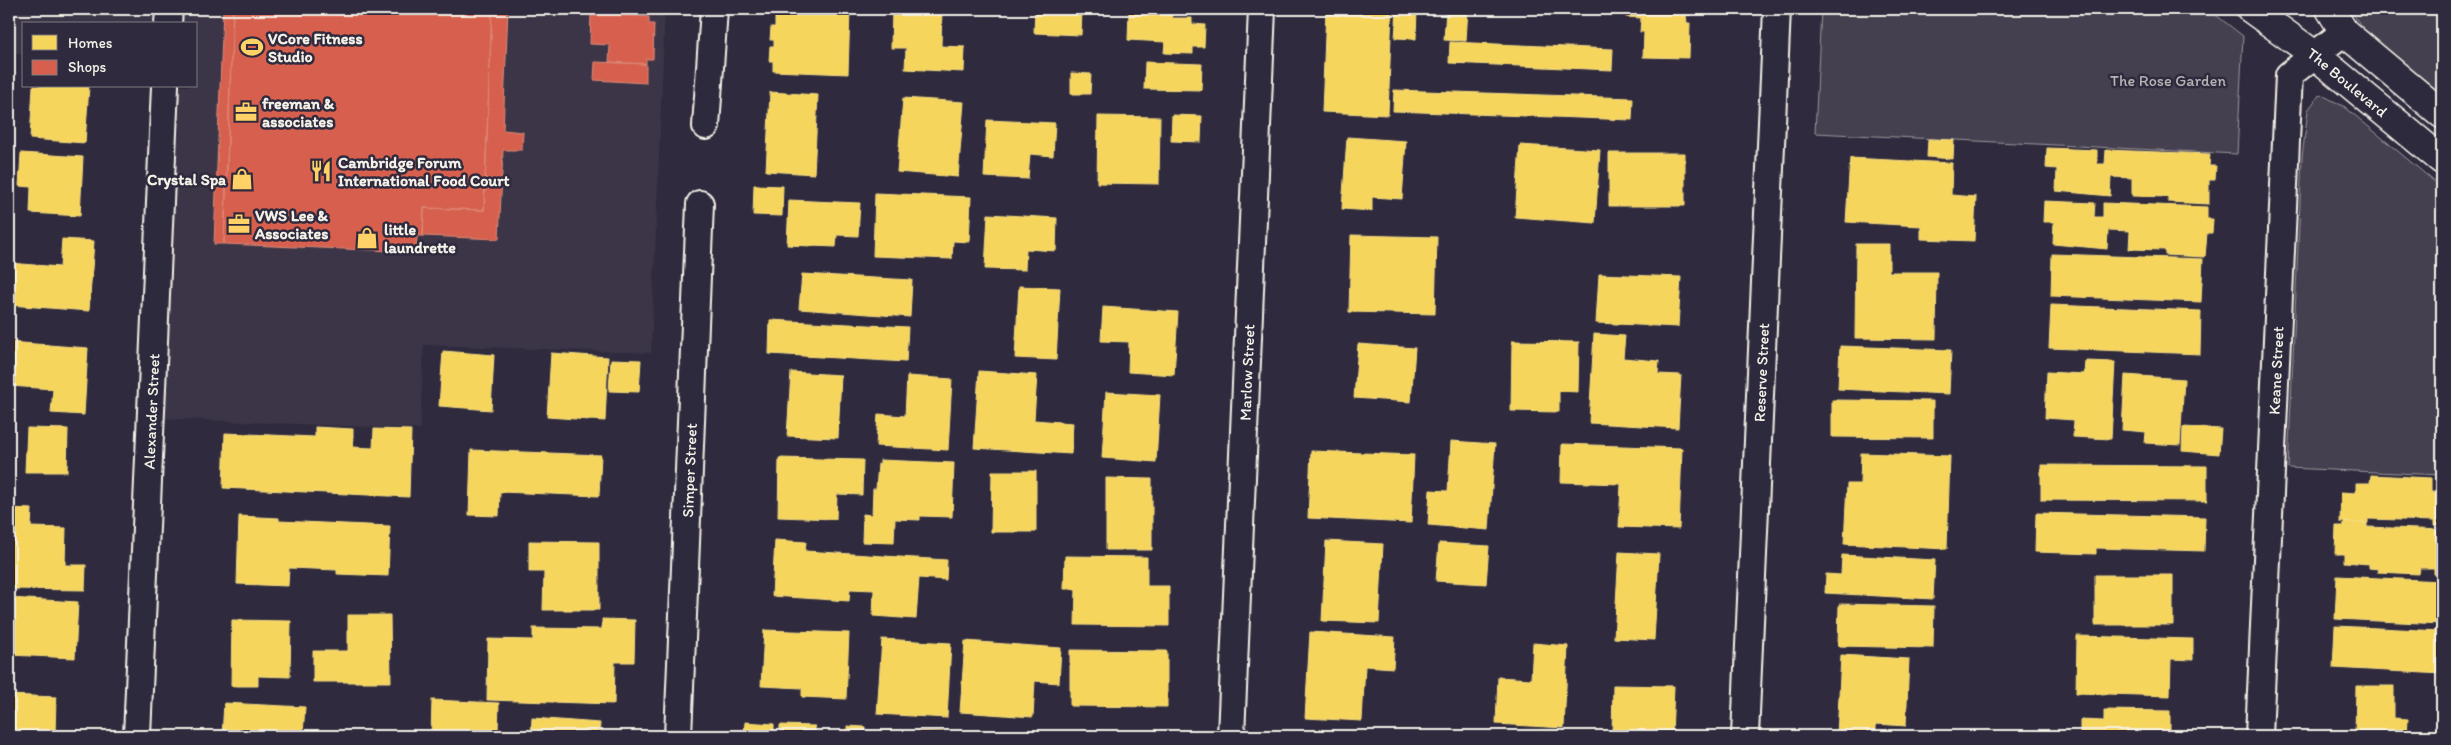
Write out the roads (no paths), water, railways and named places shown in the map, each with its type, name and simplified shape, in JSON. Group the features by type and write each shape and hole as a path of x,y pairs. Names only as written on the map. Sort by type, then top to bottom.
{"main road":[{"name":"The Boulevard","path":"2251,9 2315,55 2442,160"},
{"path":"2330,9 2344,32 2442,114"}],"street":[{"path":"168,22 169,9"},
{"path":"706,126 714,9"},
{"name":"Marlow Street","path":"1231,736 1262,9"},
{"name":"Reserve Street","path":"1745,736 1777,9"},
{"name":"Keane Street","path":"2259,736 2288,75 2344,32"},
{"name":"Alexander Street","path":"137,736 165,88"},
{"name":"Simper Street","path":"678,736 700,204"}],"place":[{"name":"VCore Fitness Studio","path":"252,47"},
{"name":"freeman & associates","path":"246,112"},
{"name":"Cambridge Forum International Food Court","path":"321,171"},
{"name":"Crystal Spa","path":"242,179"},
{"name":"VWS Lee & Associates","path":"239,224"},
{"name":"little laundrette","path":"367,238"}],"park label":[{"name":"The Rose Garden","path":"2168,80"}]}
